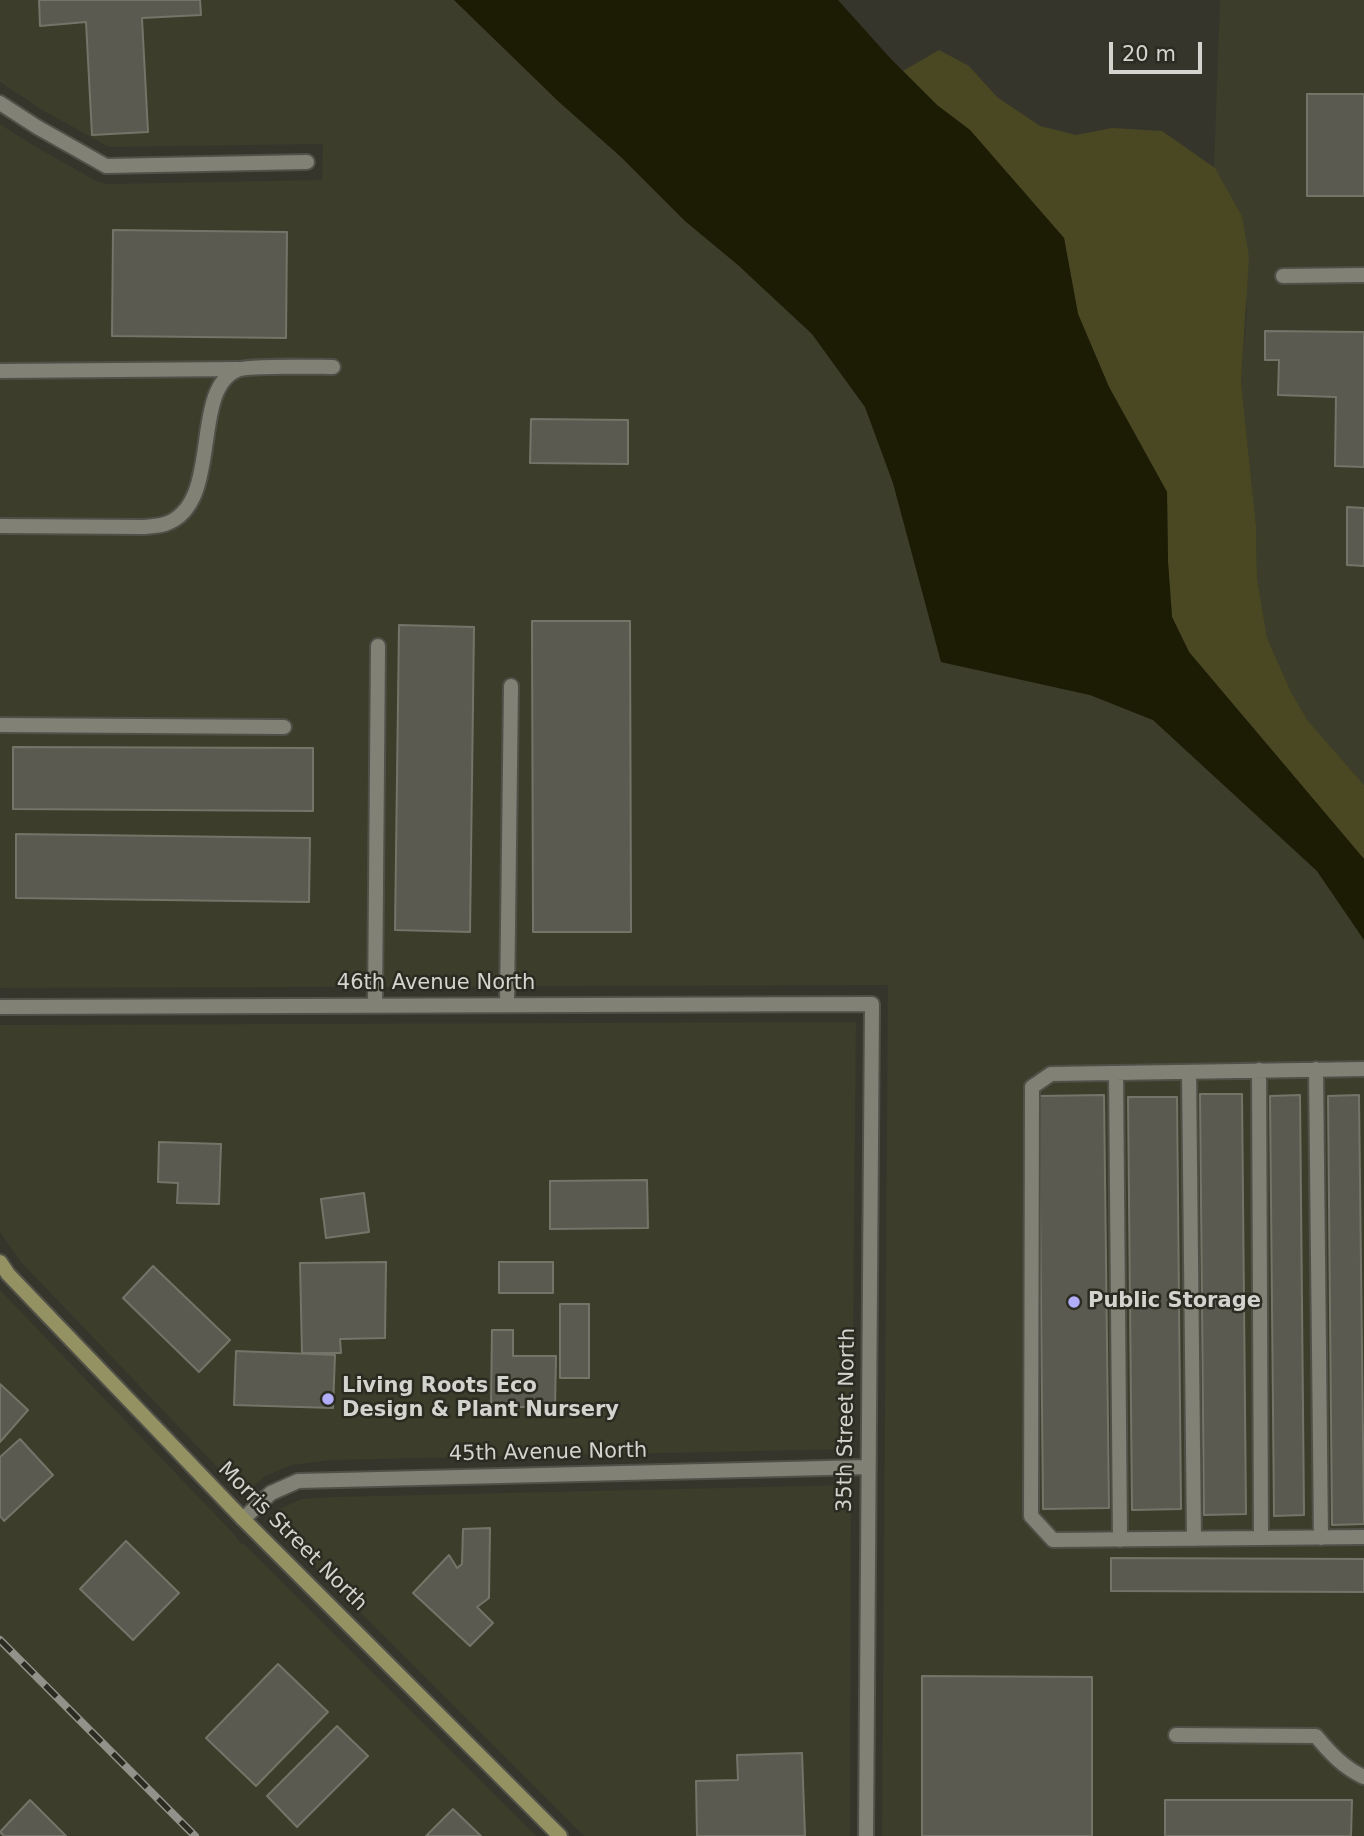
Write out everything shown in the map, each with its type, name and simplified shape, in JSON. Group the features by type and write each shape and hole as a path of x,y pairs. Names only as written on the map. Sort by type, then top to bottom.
{"street":[{"path":"0,103 106,166 307,162"},
{"path":"1283,276 1364,275"},
{"path":"0,371 333,367"},
{"path":"0,526 144,527 167,523 182,512 192,497 202,473 214,396 223,379 238,369"},
{"path":"375,1005 378,646"},
{"path":"507,1005 511,686"},
{"path":"0,725 284,727"},
{"name":"46th Avenue North","path":"0,1007 872,1004"},
{"name":"35th Street North","path":"866,1836 872,1004"},
{"path":"1316,1069 1321,1538"},
{"path":"1364,1069 1051,1074 1032,1087 1031,1516 1053,1540 1364,1537"},
{"path":"1259,1070 1261,1538"},
{"path":"1189,1072 1194,1539"},
{"path":"1116,1073 1120,1540"},
{"name":"Morris Street North","path":"0,1262 8,1274 243,1520 560,1836"},
{"name":"45th Avenue North","path":"243,1520 271,1493 298,1481 867,1467"},
{"path":"1176,1735 1316,1736 1328,1751 1352,1771 1364,1777"}],"shaded area":[{"path":"0,0 454,0 685,221 738,265 812,334 865,407 893,483 941,662 1090,695 1153,720 1317,871 1364,940 1364,1836 882,1836 888,985 0,988 0,124 29,143 106,184 322,180 323,144 109,147 44,111 0,82"},
{"path":"454,0 838,0 937,105 970,130 1064,238 1078,314 1109,387 1167,492 1172,617 1189,652 1364,859 1364,940 1317,871 1153,720 1090,695 941,662 893,483 865,407 812,334 738,265 685,221"},
{"path":"1220,0 1364,0 1364,785 1308,721 1291,692 1267,638 1257,578 1256,526 1241,382 1247,309 1242,216 1214,167"},
{"path":"939,50 969,66 997,97 1040,126 1076,135 1112,128 1162,131 1215,168 1242,216 1249,257 1241,382 1256,526 1257,578 1267,638 1291,692 1308,721 1364,785 1364,859 1189,652 1172,617 1167,492 1109,387 1078,314 1064,238 970,130 937,105 903,71"},
{"path":"856,1022 852,1449 331,1460 292,1465 265,1476 244,1495 20,1261 0,1232 0,1025"},
{"path":"0,1290 241,1544 243,1543 536,1836 0,1836"},
{"path":"851,1485 850,1836 584,1836 268,1520 279,1509 302,1499 333,1497"}],"building":[{"path":"39,0 200,0 201,15 142,18 148,132 92,135 86,22 40,26"},
{"path":"1307,94 1364,94 1364,196 1307,196"},
{"path":"113,230 287,232 286,338 112,336"},
{"path":"1265,331 1364,332 1364,467 1335,466 1336,397 1278,395 1279,360 1265,360"},
{"path":"531,419 628,420 628,464 530,463"},
{"path":"1347,507 1364,508 1364,566 1347,565"},
{"path":"532,621 630,621 631,932 533,932"},
{"path":"399,625 474,627 470,932 395,930"},
{"path":"13,747 313,748 313,811 13,809"},
{"path":"16,834 310,838 309,902 16,898"},
{"name":"Public Storage","path":"1200,1094 1242,1094 1246,1514 1204,1515"},
{"name":"Public Storage","path":"1104,1095 1109,1508 1043,1509 1039,1096"},
{"name":"Public Storage","path":"1300,1095 1304,1515 1274,1516 1270,1096"},
{"path":"1359,1095 1364,1524 1332,1525 1328,1096"},
{"name":"Public Storage","path":"1128,1097 1177,1097 1181,1509 1132,1510"},
{"path":"159,1142 221,1144 219,1204 177,1203 178,1183 158,1182"},
{"path":"647,1180 648,1228 550,1229 550,1181"},
{"path":"364,1193 369,1232 326,1238 321,1199"},
{"path":"386,1262 385,1338 340,1339 341,1353 302,1353 300,1263"},
{"path":"499,1262 553,1262 553,1293 499,1293"},
{"path":"153,1266 230,1340 199,1372 123,1298"},
{"path":"560,1304 589,1304 589,1378 560,1378"},
{"path":"492,1330 513,1330 513,1356 556,1356 555,1407 491,1407"},
{"path":"236,1351 335,1355 333,1408 234,1405"},
{"path":"0,1384 28,1410 0,1442"},
{"path":"20,1439 53,1475 4,1521 0,1516 0,1457"},
{"path":"490,1528 489,1598 477,1607 493,1623 470,1646 413,1593 449,1555 457,1568 462,1564 463,1529"},
{"path":"126,1541 179,1593 133,1640 80,1589"},
{"path":"1111,1558 1364,1559 1364,1592 1111,1591"},
{"path":"278,1664 328,1712 256,1786 206,1738"},
{"path":"922,1676 1092,1677 1092,1836 922,1836"},
{"path":"337,1726 368,1756 297,1827 267,1796"},
{"path":"802,1753 805,1836 697,1836 696,1781 738,1780 737,1755"},
{"path":"30,1800 66,1836 4,1836 0,1832"},
{"path":"1165,1800 1352,1800 1351,1836 1165,1836"},
{"path":"453,1809 481,1836 426,1836"}],"railway":[{"path":"0,1640 195,1836"}],"place":[{"name":"Public Storage","path":"1074,1302"},
{"name":"Living Roots Eco Design & Plant Nursery","path":"328,1399"}]}
